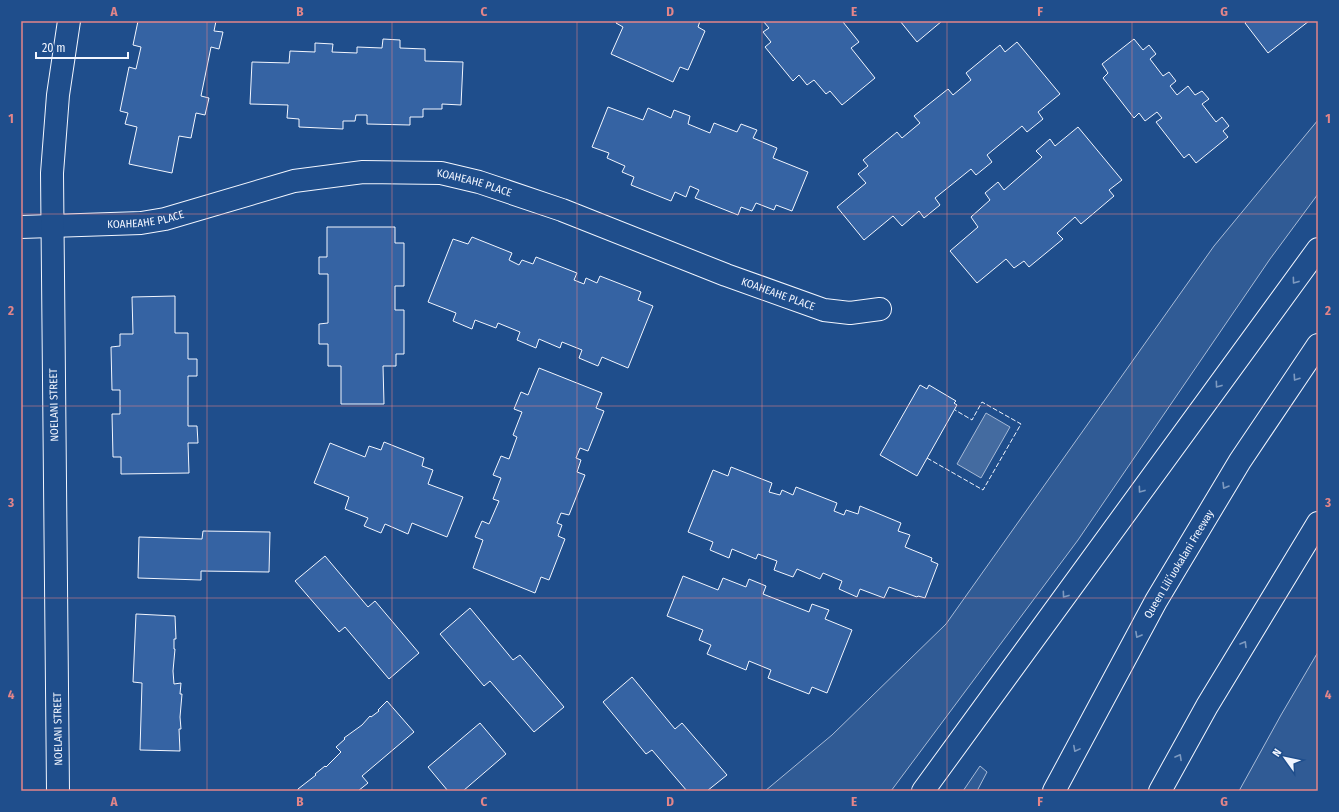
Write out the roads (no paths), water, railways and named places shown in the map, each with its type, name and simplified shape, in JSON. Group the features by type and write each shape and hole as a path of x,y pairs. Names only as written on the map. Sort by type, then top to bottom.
{"main road":[{"name":"NOELANI STREET","path":"58,791 52,173 58,95 69,21"},
{"name":"KOAHEAHE PLACE","path":"21,227 141,224 165,220 294,181 326,176 370,172 442,173 479,182 554,208 824,310 850,314 880,309"},
{"path":"923,791 1318,249"},
{"name":"Queen Liliʻuokalani Freeway","path":"1054,791 1156,601 1240,461 1318,345"},
{"path":"1160,791 1207,706 1318,523"}]}
